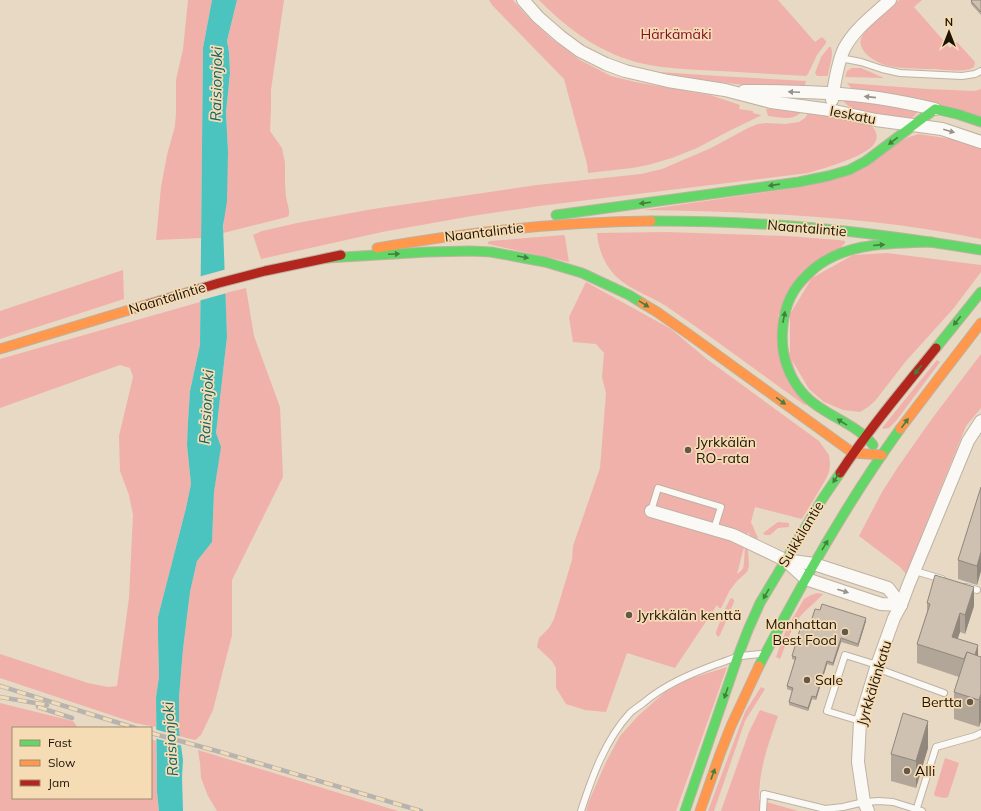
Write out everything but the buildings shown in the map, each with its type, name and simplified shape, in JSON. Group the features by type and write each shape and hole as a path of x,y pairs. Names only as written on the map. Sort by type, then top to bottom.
{"main road":[{"name":"Ieskatu","path":"936,109 981,122"},
{"path":"463,234 518,222 576,212 799,182 828,176 849,170 866,162 936,109"},
{"name":"Naantalintie","path":"0,349 168,298 265,271 426,239 540,226 592,222 656,221 747,223 864,232 981,250"},
{"path":"882,455 865,437 814,404 801,392 788,368 782,343 782,330 786,308 794,288 803,277 828,257 841,252 876,245 932,242"},
{"path":"327,258 427,252 491,252 545,262 582,273 629,295 657,312 853,453 882,455"},
{"name":"Suikkilantie","path":"685,811 738,656 760,603 823,498 853,453 981,292"},
{"name":"Suikkilantie","path":"700,811 729,728 742,698 814,564 882,455 981,323"}],"street":[{"name":"Ieskatu","path":"523,0 538,17 580,51 625,72 668,81 725,90 771,102 830,110 876,120 942,129 981,142"},
{"path":"830,110 840,58 844,49 864,24 890,0"},
{"name":"Ieskatu","path":"725,90 833,94 877,98 936,109"},
{"name":"Jyrkkälänkatu","path":"866,807 858,762 860,721 876,667 894,618 901,605 968,441 981,421"},
{"path":"651,511 733,535 785,560 806,578 881,604 901,605"},
{"path":"785,560 814,564 888,588 901,605"}],"lane":[{"path":"840,58 862,62 900,73 962,76 975,74 981,71"},
{"path":"651,511 658,488 721,507 714,529"},
{"path":"915,571 949,582"},
{"path":"963,586 977,590"},
{"path":"581,811 605,750 616,731 630,713 648,698 683,677 738,656 765,654"},
{"path":"860,721 827,710 844,656 944,693"},
{"path":"763,811 764,794 825,809 866,807 879,801 893,802 919,810 936,747 981,733"}],"green space":[{"path":"188,0 212,0 203,48 201,238 156,240 161,187 167,155 175,126 176,80 183,49"},
{"path":"237,0 284,0 271,90 270,131 282,148 285,163 286,197 289,215 287,217 223,233 228,152 226,112 230,73 227,41"},
{"path":"489,0 513,0 528,17 552,39 580,60 611,76 635,82 710,95 740,105 739,109 753,111 753,113 761,115 697,148 672,158 632,168 588,173 587,164 564,79 492,5"},
{"name":"Härkämäki","path":"539,0 778,0 815,42 822,37 826,43 817,55 806,76 691,70 648,65 620,57 588,41 554,15"},
{"path":"899,0 922,0 914,7 950,48 957,42 975,62 974,67 966,70 955,71 900,68 884,65 869,57 862,48 861,39 863,34 877,18"},
{"path":"829,47 831,47 832,54 828,75 817,76 815,73 821,57"},
{"path":"852,68 861,68 884,78 845,77 847,71"},
{"path":"659,72 806,81 804,89 713,81"},
{"path":"847,83 927,89 975,91 981,89 981,117 852,89"},
{"path":"844,100 865,101 918,110 918,112 911,119 904,120 856,110 851,108 844,102"},
{"path":"778,108 802,111 795,117 790,118 768,116 766,109"},
{"path":"809,112 868,123 876,132 876,141 870,149 863,153 808,173 539,206 472,216 382,232 261,259 253,235 262,231 297,223 373,209 537,185 641,174 662,169 711,148 758,124 785,124 799,122 805,118"},
{"path":"919,134 952,139 981,149 981,239 939,231 855,220 728,212 643,210 809,186 909,137"},
{"path":"666,232 787,236 845,241 845,243 778,315 806,406 666,306 630,287 617,278 604,259 598,243 597,233"},
{"path":"564,235 569,262 488,244 490,241"},
{"path":"887,253 981,265 981,272 953,309 906,361 875,401 860,412 843,410 824,402 809,389 790,357 790,314 812,278 853,255"},
{"path":"123,270 124,299 0,339 0,311"},
{"path":"586,282 671,329 708,360 819,441 829,455 830,464 826,479 802,519 755,507 751,522 758,538 756,539 751,537 748,532 737,574 743,568 745,548 748,550 749,566 747,572 730,590 721,608 717,605 675,668 627,653 606,712 585,710 566,704 556,688 556,668 552,661 537,647 539,638 549,628 554,619 572,560 573,546 600,468 606,393 602,377 604,353 596,344 573,342 569,317"},
{"path":"246,288 254,336 280,407 283,477 232,580 232,635 213,710 201,735 195,740 179,736 179,697 183,649 190,592 197,561 212,542 214,492 220,452 216,433 227,337 225,293"},
{"path":"200,302 200,345 190,391 188,422 187,445 191,484 158,617 159,677 156,697 156,727 135,723 0,678 0,654 88,683 108,687 117,686 129,598 133,515 129,495 120,471 119,436 133,377 130,368 120,365 0,408 0,359"},
{"path":"981,354 981,408 966,426 906,574 900,567 859,536 882,492 898,467 931,420"},
{"path":"937,360 940,362 896,421 889,428 883,429 882,428"},
{"path":"778,522 789,523 789,527 778,528 770,535 765,535 763,533"},
{"path":"817,593 823,594 799,618 780,659 776,657 786,630 804,599"},
{"path":"732,598 734,602 718,637 716,632 724,611"},
{"path":"727,667 676,811 586,811 606,762 620,736 638,716 665,692 689,679"},
{"path":"761,687 765,689 745,721 714,811 708,811 745,712"},
{"path":"0,703 73,721 77,727 12,727 12,799 152,799 152,739 156,741 159,811 0,811"},
{"path":"760,710 778,716 762,767 759,800 798,811 721,811 749,732"},
{"path":"198,750 398,811 217,811 208,796 201,778"},
{"path":"945,758 959,763 948,797 944,798 935,796 934,794"}],"water":[{"name":"Raisionjoki","path":"212,0 237,0 227,41 230,73 226,112 228,152 227,201 223,226 227,337 216,433 221,447 214,492 212,542 197,561 190,592 183,649 179,697 179,731 183,760 183,811 159,811 157,792 156,697 159,677 158,617 191,484 187,445 190,391 200,345 203,48"}],"pier":[{"path":"227,269 227,293 198,301 198,277"},
{"path":"154,729 182,737 183,746 154,738"}],"railway":[{"path":"0,686 132,727"},
{"path":"0,697 47,705"},
{"path":"38,707 72,718"},
{"path":"152,733 421,811"}],"traffic: fast":[{"path":"556,215 799,182 828,176 849,170 866,161 935,109 981,122"},
{"path":"651,221 692,221 815,228 857,232 981,250"},
{"path":"873,445 857,430 809,399 796,384 791,376 783,351 782,334 785,311 793,292 802,280 820,264 834,256 865,246 932,242"},
{"path":"327,258 427,252 491,252 545,262 582,273 629,295 642,303"},
{"path":"936,348 981,292"},
{"path":"759,666 825,545 861,486 900,429"},
{"path":"685,811 738,656 760,603 823,498 840,473"}],"traffic: slow":[{"path":"377,248 445,237 514,229 582,223 651,221"},
{"path":"642,303 687,333 853,453 882,455"},
{"path":"0,349 149,304"},
{"path":"900,429 981,323"},
{"path":"700,811 731,726 759,666"}],"traffic: jam":[{"path":"149,304 265,271 341,255"},
{"path":"840,473 874,425 936,348"}],"place":[{"name":"Jyrkkälän RO-rata","path":"688,450"},
{"name":"Jyrkkälän kenttä","path":"629,615"},
{"name":"Manhattan Best Food","path":"845,632"},
{"name":"Sale","path":"807,680"},
{"name":"Bertta","path":"970,702"},
{"name":"Alli","path":"907,771"}]}
